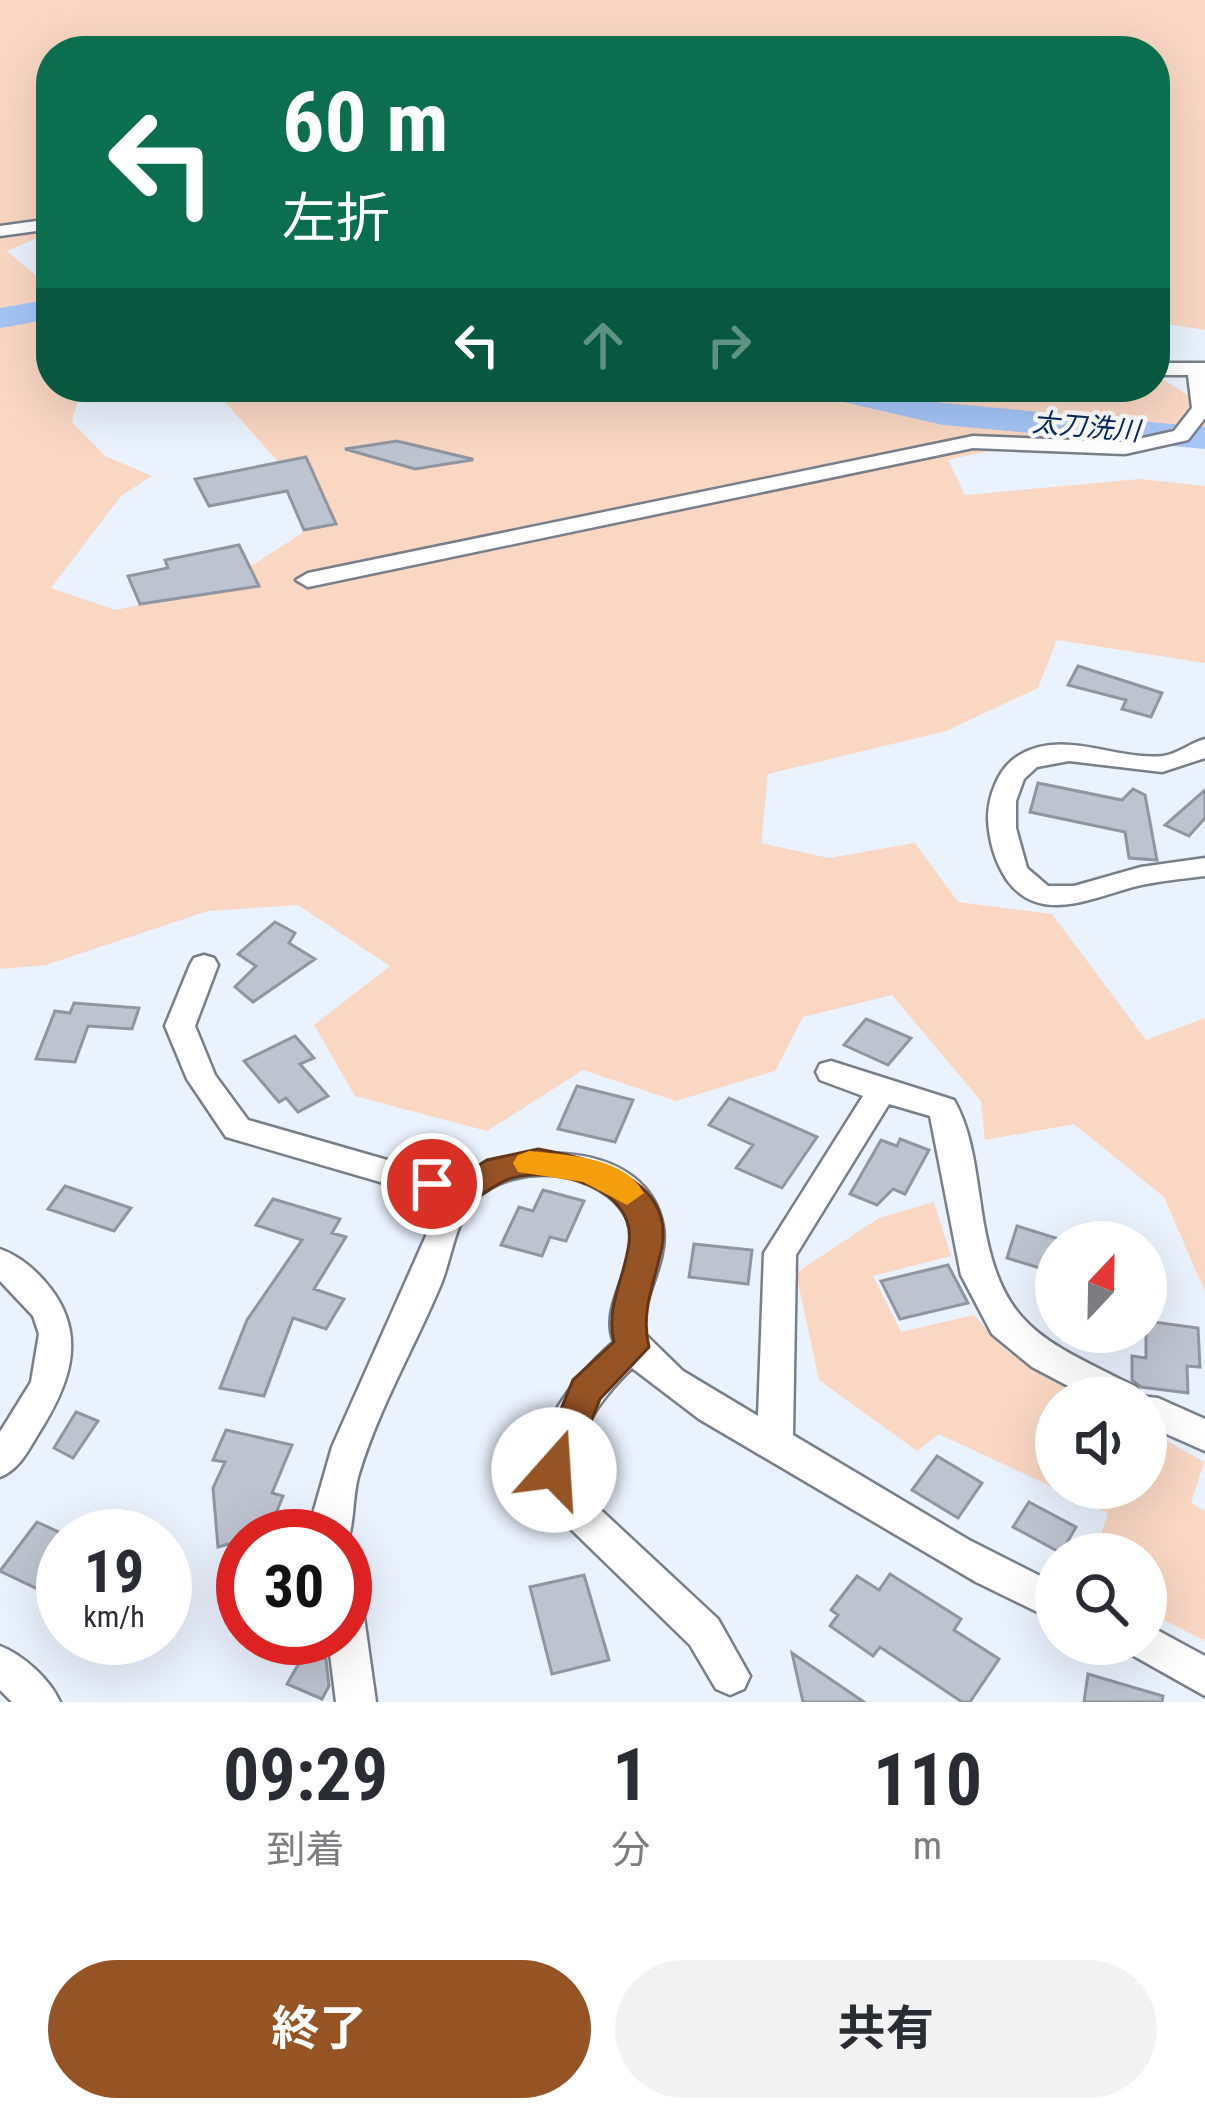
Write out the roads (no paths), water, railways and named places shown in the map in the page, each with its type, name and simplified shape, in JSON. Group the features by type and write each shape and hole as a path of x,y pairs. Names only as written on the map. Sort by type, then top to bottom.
{"street":[{"path":"0,231 36,226"},
{"path":"308,580 973,442 1125,448 1181,436 1202,408 1201,370 1170,369"},
{"path":"1205,747 1162,764 1049,752 1018,771 1005,790 1000,817 1017,876 1033,893 1056,899 1137,876 1205,867"},
{"path":"204,965 180,1026 202,1079 237,1129 460,1193"},
{"path":"831,1072 943,1108 956,1137 979,1274 1002,1322 1039,1353 1084,1377"},
{"path":"775,1442 780,1253 882,1091"},
{"path":"335,1509 338,1483 442,1249 460,1193 498,1169 538,1162 589,1171 626,1191 644,1216 646,1240 626,1324 632,1347 682,1388 1035,1591"},
{"path":"0,1262 24,1278 50,1317 58,1359 47,1396 0,1461"},
{"path":"632,1347 586,1390 566,1430 554,1470 556,1490 704,1632 730,1676"},
{"path":"1167,1418 1205,1436"},
{"path":"1167,1655 1205,1678"},
{"path":"0,1664 40,1702"},
{"path":"351,1665 356,1702"}],"waterway":[{"name":"太刀洗川","path":"0,318 36,312"},
{"name":"太刀洗川","path":"891,402 943,414 1205,438"}]}
